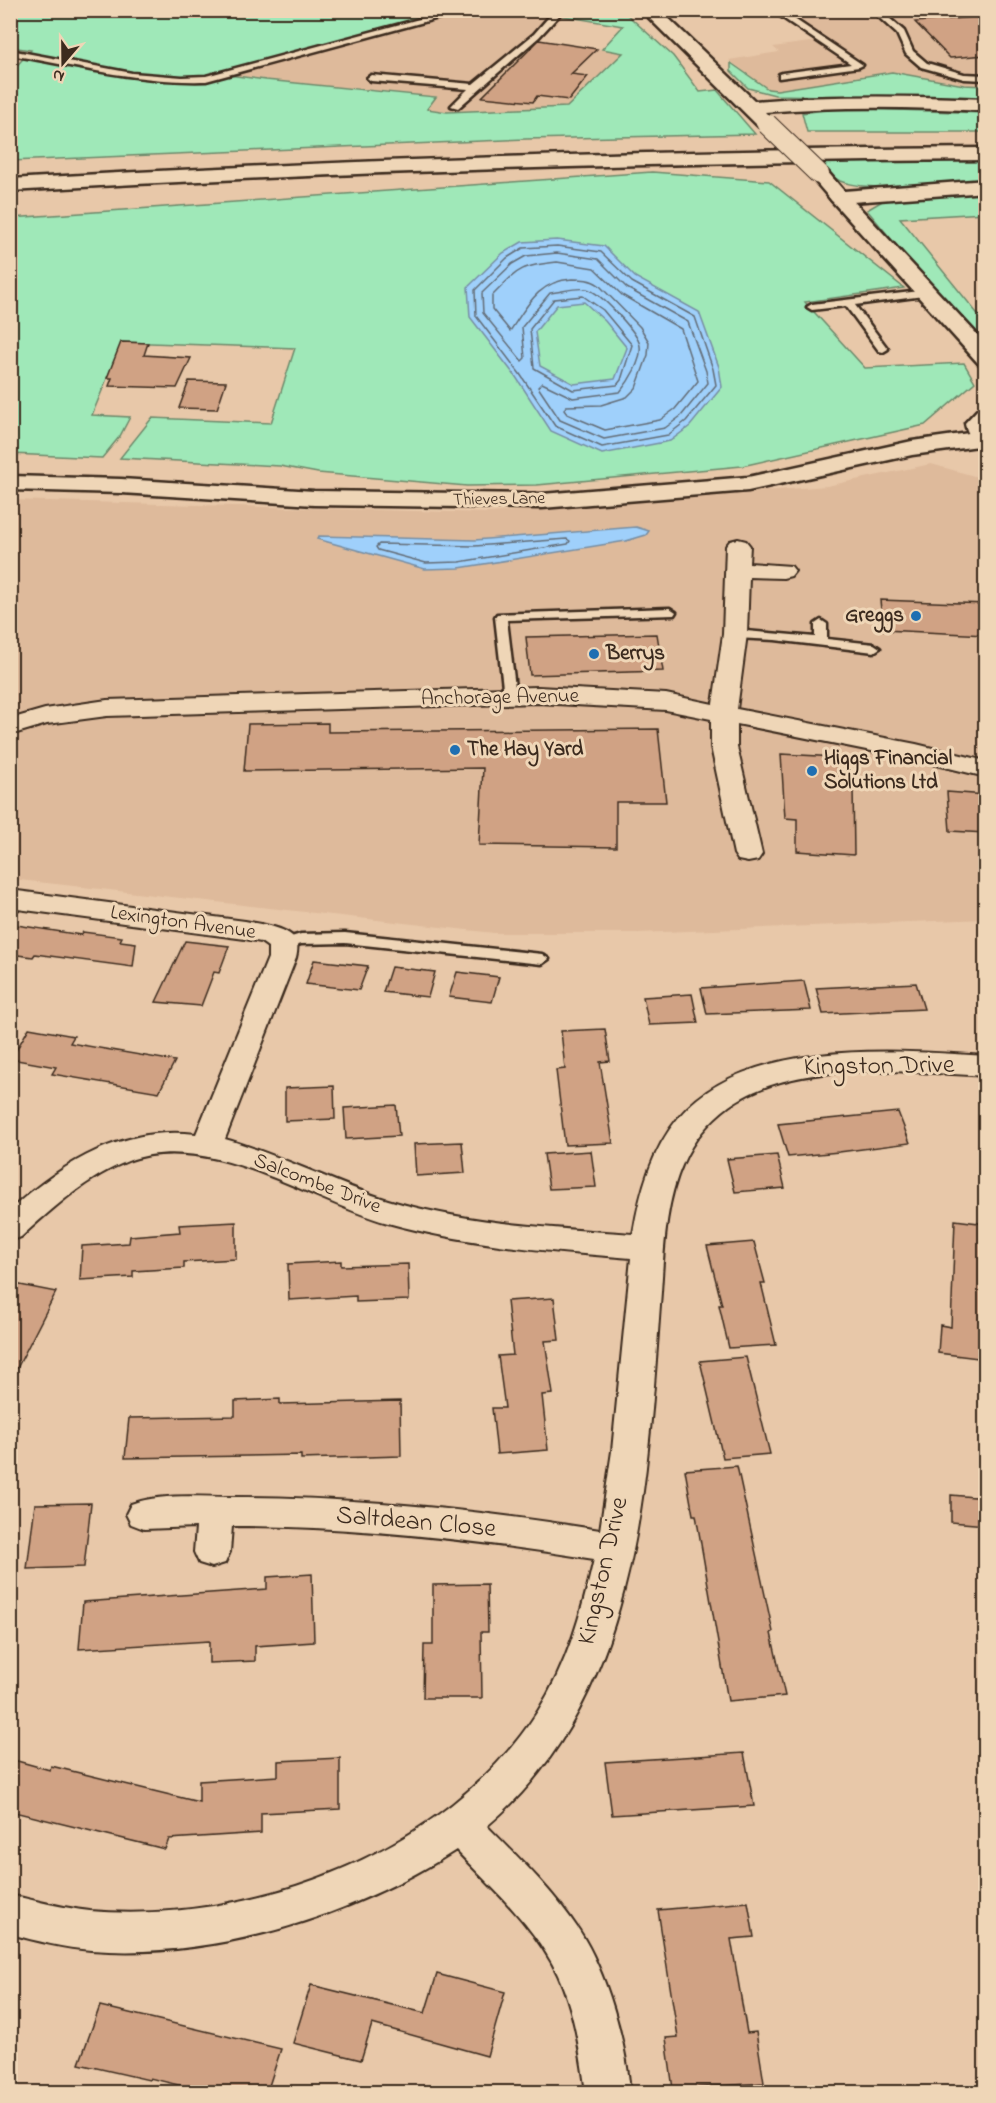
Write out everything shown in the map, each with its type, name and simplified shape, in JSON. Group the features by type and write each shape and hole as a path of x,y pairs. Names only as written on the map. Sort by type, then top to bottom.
{"main road":[{"path":"649,10 819,174 986,358"},
{"path":"751,108 804,102 986,105"},
{"path":"10,171 396,151 771,141 986,139"},
{"path":"10,185 137,177 762,154 986,154"},
{"path":"839,197 986,186"},
{"path":"984,438 978,430 977,423 986,414"},
{"name":"Thieves Lane","path":"10,483 121,486 314,498 542,501 748,483 912,448 984,438"}],"street":[{"path":"748,854 724,747 724,713 735,634 737,558 783,571"},
{"name":"Anchorage Avenue","path":"10,727 45,717 116,707 510,696 603,698 666,702 986,769"},
{"name":"Lexington Avenue","path":"10,899 245,930 270,935 283,944 282,958 207,1145"},
{"name":"Kingston Drive","path":"14,1924 119,1931 185,1930 263,1913 318,1896 382,1869 459,1825 488,1799 520,1764 549,1725 572,1688 591,1642 615,1547 636,1389 648,1247 654,1204 662,1171 676,1143 693,1120 714,1101 732,1089 790,1069 879,1063 986,1066"},
{"name":"Salcombe Drive","path":"10,1229 40,1200 67,1179 119,1151 150,1145 207,1145 248,1157 363,1204 407,1217 492,1232 648,1247"},
{"path":"212,1552 215,1510"},
{"name":"Saltdean Close","path":"144,1514 215,1510 334,1515 534,1534 615,1547"},
{"path":"459,1825 528,1897 566,1948 590,2004 606,2069 608,2092"}],"lane":[{"path":"10,52 102,70 191,80 464,10"},
{"path":"455,106 473,87 545,31 560,10"},
{"path":"775,10 859,65 782,76"},
{"path":"874,10 901,33 909,52 924,64 964,76 986,78"},
{"path":"371,78 473,87"},
{"path":"812,307 928,293"},
{"path":"848,302 884,349"},
{"path":"510,696 501,617 670,612"},
{"path":"820,624 821,641"},
{"path":"735,634 874,648"},
{"path":"283,944 301,939 345,938 542,959"}],"shaded area":[{"path":"451,11 568,11 540,40 623,53 567,107 447,112 426,109 436,98 211,73"},
{"path":"767,11 985,11 985,86 964,85 892,72 776,90 768,89 729,60 779,52 773,47 817,41"},
{"path":"931,464 985,479 985,919 638,933 494,933 11,879 11,500 489,513 827,486"}],"green space":[{"path":"21,11 451,11 213,73 436,97 427,109 447,112 567,107 623,53 602,49 623,26 563,16 568,11 623,11 673,56 700,92 717,90 755,134 526,139 11,161 10,73 31,50 11,47 11,18"},
{"path":"731,63 768,89 777,90 892,72 964,85 985,86 985,99 775,95 748,88 731,71"},
{"path":"839,108 985,113 985,132 807,132 802,113"},
{"path":"821,161 985,161 985,181 891,187 854,185 834,177"},
{"path":"652,172 769,181 904,288 805,302 865,368 964,363 975,382 925,425 742,466 537,485 467,486 318,473 280,466 120,458 152,418 271,423 295,348 122,342 92,415 130,417 120,436 102,458 11,454 11,218"},
{"path":"985,191 985,213 900,218 985,323 985,340 912,264 867,210 884,200"}],"water":[{"path":"557,240 604,246 635,277 699,312 719,367 722,387 690,426 670,441 602,454 551,431 516,377 470,317 468,287 503,253 522,242","holes":["584,302 605,321 627,348 615,379 574,384 540,366 535,332 557,305"]},
{"path":"636,527 649,531 646,535 626,541 459,568 425,569 317,539 319,536 475,540"}],"building":[{"path":"986,16 986,55 950,58 915,22"},
{"path":"539,40 597,49 571,74 588,76 569,100 537,96 533,102 482,97"},
{"path":"121,342 148,343 144,355 191,358 177,388 109,386 112,378 107,378"},
{"path":"189,381 226,382 217,409 179,408"},
{"path":"880,600 986,604 986,635 883,630"},
{"name":"Berrys","path":"657,634 663,671 530,675 526,637"},
{"path":"328,723 328,732 658,729 666,802 616,802 616,847 479,845 483,768 244,771 248,724"},
{"path":"781,754 837,757 837,786 853,787 854,855 797,851 797,819 785,818"},
{"path":"947,792 986,795 986,833 950,831"},
{"path":"10,924 81,935 83,932 122,937 120,941 136,943 133,967 35,954 33,957 10,954"},
{"path":"185,941 229,946 219,973 214,972 201,1006 156,1002"},
{"path":"314,960 368,966 359,990 306,984"},
{"path":"391,967 435,972 428,997 383,992"},
{"path":"457,972 499,977 492,1002 449,997"},
{"path":"804,981 811,1010 707,1014 701,988"},
{"path":"916,983 924,1009 823,1014 816,988"},
{"path":"692,994 698,1023 649,1025 643,997"},
{"path":"29,1028 74,1036 70,1043 175,1061 159,1092 52,1074 56,1067 11,1059"},
{"path":"605,1029 610,1061 600,1062 613,1143 565,1145 556,1070 565,1069 561,1031"},
{"path":"334,1086 335,1119 285,1121 285,1088"},
{"path":"396,1105 399,1136 346,1139 344,1108"},
{"path":"898,1112 910,1143 839,1152 788,1157 778,1124"},
{"path":"462,1142 465,1173 416,1176 414,1144"},
{"path":"591,1151 596,1187 549,1189 544,1154"},
{"path":"777,1155 785,1188 735,1192 727,1159"},
{"path":"955,1220 986,1224 986,1359 938,1353 940,1325 951,1327"},
{"path":"236,1222 236,1259 184,1262 184,1268 133,1271 133,1277 80,1280 82,1246 129,1243 130,1236 180,1232 179,1225"},
{"path":"754,1242 765,1283 761,1283 776,1345 729,1348 719,1305 722,1305 707,1246"},
{"path":"341,1261 341,1266 408,1264 409,1300 356,1302 356,1296 289,1300 288,1264"},
{"path":"10,1283 56,1292 10,1382"},
{"path":"554,1298 559,1340 545,1341 553,1394 542,1395 548,1450 497,1454 492,1408 505,1408 498,1356 513,1355 507,1301"},
{"path":"746,1357 770,1454 723,1458 700,1361"},
{"path":"280,1399 280,1404 400,1401 401,1456 301,1459 301,1455 125,1458 129,1418 235,1416 235,1401"},
{"path":"737,1466 785,1696 728,1701 696,1515 693,1515 685,1470"},
{"path":"951,1495 986,1498 986,1525 951,1522"},
{"path":"91,1503 84,1567 27,1569 35,1504"},
{"path":"312,1574 314,1642 255,1646 255,1661 209,1663 209,1641 79,1649 83,1602 267,1589 267,1577"},
{"path":"487,1584 488,1632 481,1632 482,1698 423,1698 424,1645 433,1645 433,1585"},
{"path":"744,1753 754,1806 612,1815 605,1762"},
{"path":"340,1758 340,1809 261,1813 261,1833 169,1839 165,1849 10,1811 10,1759 50,1770 51,1766 199,1802 199,1781 278,1776 278,1761"},
{"path":"748,1902 754,1937 731,1939 747,2033 756,2032 764,2083 673,2089 666,2038 678,2037 658,1910"},
{"path":"437,1974 505,1992 487,2056 372,2024 361,2060 293,2043 311,1985 425,2013"},
{"path":"100,2006 281,2049 267,2092 207,2092 79,2064"}],"place":[{"name":"Greggs","path":"916,616"},
{"name":"Berrys","path":"594,654"},
{"name":"The Hay Yard","path":"455,750"},
{"name":"Higgs Financial Solutions Ltd","path":"812,771"}]}
